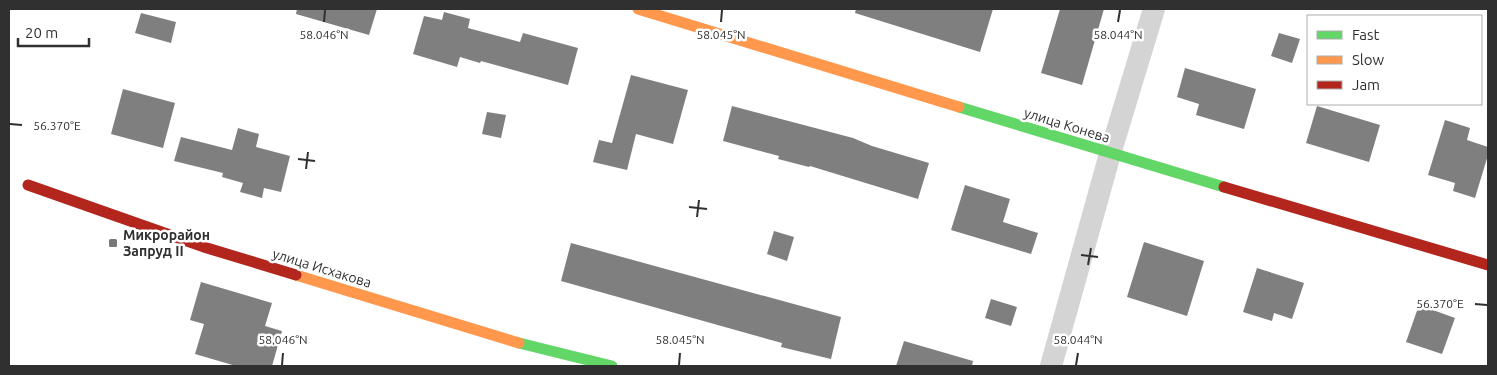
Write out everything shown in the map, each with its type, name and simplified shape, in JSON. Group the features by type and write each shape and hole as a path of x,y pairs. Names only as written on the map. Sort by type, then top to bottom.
{"street":[{"name":"улица Конева","path":"638,9 1110,154 1488,265"},
{"path":"1051,366 1110,154 1154,9"},
{"name":"улица Исхакова","path":"28,185 206,248 526,345 612,366"}],"building":[{"path":"297,9 377,9 369,35 296,14"},
{"path":"856,9 993,9 980,52 855,13"},
{"path":"1060,9 1104,9 1082,85 1041,73"},
{"path":"444,12 470,19 468,28 520,42 523,33 578,48 568,85 481,61 480,63 460,57 457,67 413,54 424,16 442,20"},
{"path":"141,13 176,22 171,43 135,33"},
{"path":"1279,33 1300,39 1292,63 1271,56"},
{"path":"1185,68 1256,89 1244,129 1196,115 1199,104 1177,97"},
{"path":"631,75 688,90 673,144 636,134 627,170 593,162 599,140 612,143"},
{"path":"123,89 175,103 163,148 111,134"},
{"path":"732,106 853,138 872,146 929,163 918,199 810,166 778,159 779,156 723,141"},
{"path":"1317,106 1380,125 1369,162 1306,143"},
{"path":"487,112 506,115 501,138 482,134"},
{"path":"1445,120 1470,128 1467,140 1488,147 1488,155 1475,198 1453,191 1455,183 1428,175"},
{"path":"238,128 259,134 256,147 290,156 281,192 264,188 262,198 240,192 243,183 222,177 223,173 174,161 181,137 232,150"},
{"path":"965,185 1010,199 1003,222 1038,233 1031,254 951,230"},
{"path":"774,231 794,237 787,261 767,254"},
{"path":"1144,242 1204,261 1187,316 1127,297"},
{"path":"571,243 841,317 831,359 781,347 782,343 561,281"},
{"path":"1257,268 1304,283 1292,319 1274,313 1272,321 1243,312"},
{"path":"201,282 272,303 265,326 282,331 272,366 236,366 195,354 204,324 190,320"},
{"path":"991,299 1017,307 1011,326 985,318"},
{"path":"1419,305 1455,318 1442,354 1406,342"},
{"path":"904,341 973,361 972,366 896,366"}],"traffic: fast":[{"path":"959,107 1224,187"},
{"path":"519,343 612,366"}],"traffic: slow":[{"path":"638,9 959,107"},
{"path":"296,275 519,343"}],"traffic: jam":[{"path":"28,185 207,248 296,275"},
{"path":"1224,187 1488,265"}],"place":[{"name":"Микрорайон Запруд II","path":"113,243"}]}
